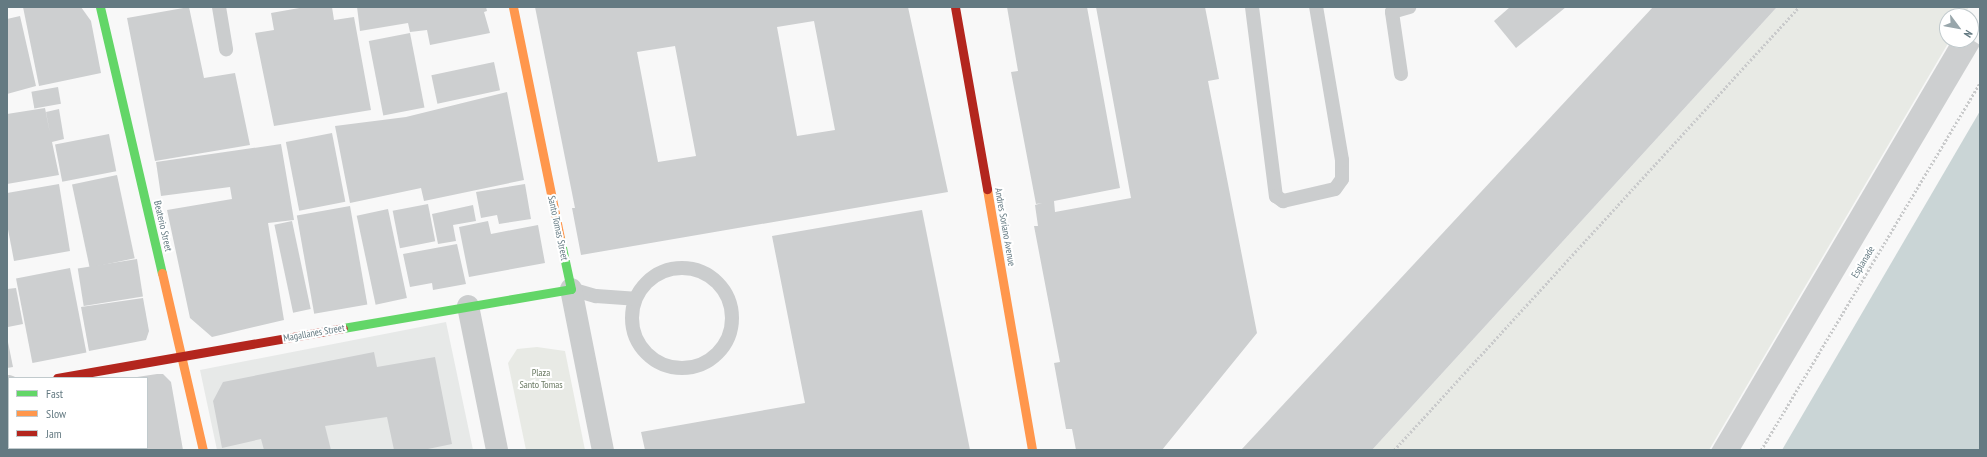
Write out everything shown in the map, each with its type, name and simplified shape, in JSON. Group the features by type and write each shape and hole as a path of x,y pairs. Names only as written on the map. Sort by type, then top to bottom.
{"street":[{"name":"Beaterio Street","path":"100,7 203,450"},
{"name":"Santo Tomas Street","path":"513,7 603,450"},
{"name":"Andres Soriano Avenue","path":"956,7 1032,450"},
{"name":"Magallanes Street","path":"63,377 571,289"},
{"path":"468,306 497,450"}],"lane":[{"path":"219,7 226,49"},
{"path":"1252,7 1276,196 1283,201 1335,189 1342,179 1342,160 1316,7"},
{"path":"1401,74 1392,10 1409,7"},
{"path":"685,267 701,270 714,278 725,290 731,304 733,320 729,336 722,349 710,360 695,366 680,368 664,365 650,357 640,345 633,331 632,316 635,300 643,286 662,272 685,267"},
{"path":"571,289 596,296 635,300"}],"path":[{"path":"1394,450 1799,7"},
{"name":"Esplanade","path":"1761,450 1980,82"}],"shaded area":[{"path":"1980,111 1980,450 1782,450"},
{"path":"446,322 473,450 217,450 200,370"}],"green space":[{"path":"1777,7 1969,7 1939,8 1939,48 1945,48 1709,450 1372,450"},
{"name":"Plaza Santo Tomas","path":"537,347 565,351 585,450 526,450 508,363 517,349"}],"building":[{"path":"23,7 81,7 91,21 101,73 39,86"},
{"path":"189,7 204,78 235,73 250,145 155,161 127,18"},
{"path":"305,7 332,7 334,20 354,17 371,110 274,126 255,33 274,30 271,13"},
{"path":"357,7 486,7 487,11 484,12 490,33 430,45 427,30 410,32 408,23 360,31"},
{"path":"535,7 908,7 948,192 581,255 572,208 575,208","holes":["814,21 835,130 797,136 777,27","675,46 696,156 658,162 637,52"]},
{"path":"1007,7 1087,7 1120,188 1054,201 1055,212 1131,198 1096,7 1205,7 1219,79 1208,81 1257,333 1162,450 1076,450 1072,429 1066,429 1054,363 1060,362 1034,226 1038,226 1035,205 1042,203 1036,204 1011,72 1018,71"},
{"path":"1510,7 1566,7 1516,48 1494,21"},
{"path":"1653,7 1777,7 1372,450 1241,450"},
{"path":"20,16 36,86 7,94 7,19"},
{"path":"410,33 425,108 383,116 369,41"},
{"path":"1947,48 1978,48 1740,450 1711,450"},
{"path":"494,62 500,90 437,104 431,75"},
{"path":"58,87 61,104 34,108 31,92"},
{"path":"507,92 524,180 424,201 421,188 350,203 335,126 406,117"},
{"path":"45,108 50,133 46,112 59,109 64,139 52,142 59,175 7,184 7,114"},
{"path":"332,133 345,202 299,211 286,142"},
{"path":"109,134 116,171 62,182 55,144"},
{"path":"281,144 294,220 268,223 284,320 212,337 190,318 167,210 232,199 230,187 161,196 156,162"},
{"path":"117,175 135,258 90,268 72,185"},
{"path":"59,184 70,251 14,261 7,224 7,193"},
{"path":"525,184 531,219 499,224 497,215 481,218 476,192"},
{"path":"428,204 435,241 400,248 393,211"},
{"path":"473,205 476,221 453,225 456,241 438,244 432,214"},
{"path":"350,206 367,304 314,314 297,215"},
{"path":"388,209 407,298 376,305 357,216"},
{"path":"922,210 970,450 645,450 641,432 805,403 772,236"},
{"path":"292,221 311,309 293,313 274,225"},
{"path":"488,221 491,234 538,225 545,263 469,277 459,227"},
{"path":"457,244 466,284 433,290 432,283 410,287 403,254"},
{"path":"137,259 143,297 84,306 78,268"},
{"path":"70,268 86,352 32,363 16,278"},
{"path":"16,288 23,324 8,327 7,289"},
{"path":"143,298 149,331 146,340 89,351 81,307"},
{"path":"7,337 13,367 7,368"},
{"path":"374,352 377,367 435,357 452,444 423,450 394,450 387,417 325,426 331,450 264,450 261,439 222,448 213,401 223,382"},
{"path":"163,374 171,382 183,450 109,450 148,449 148,377 137,377"},
{"path":"8,401 8,449 49,450 7,450"}],"traffic: fast":[{"path":"100,7 162,273"},
{"path":"343,328 571,289 560,238"}],"traffic: slow":[{"path":"513,7 560,238"},
{"path":"987,189 1032,450"},
{"path":"162,273 203,450"}],"traffic: jam":[{"path":"955,7 987,189"},
{"path":"63,377 343,328"}]}
